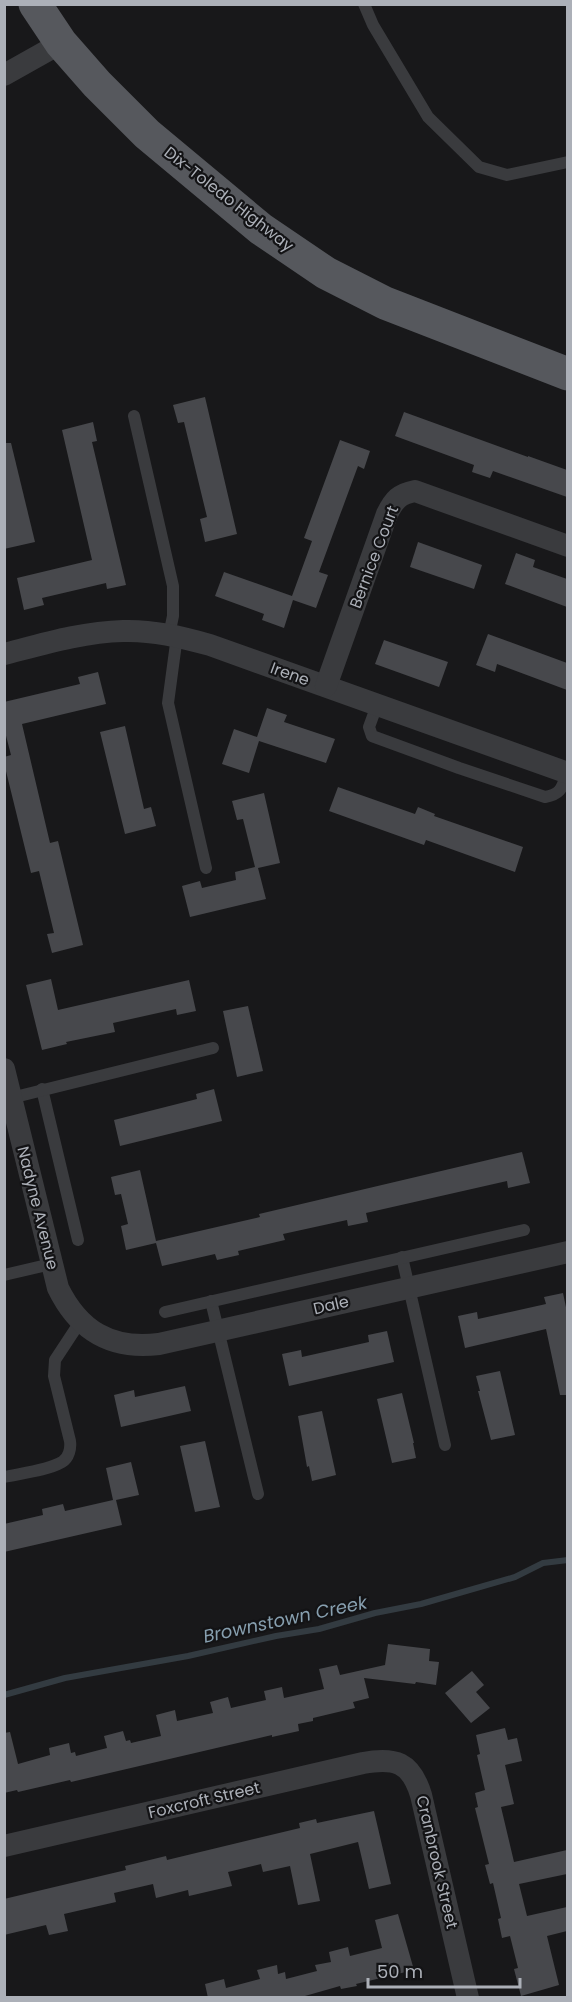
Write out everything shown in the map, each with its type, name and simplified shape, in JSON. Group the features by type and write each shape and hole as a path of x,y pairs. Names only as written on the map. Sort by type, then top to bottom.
{"main road":[{"name":"Dix-Toledo Highway","path":"35,4 61,43 97,84 165,149 261,228 326,273 386,303 567,374"}],"street":[{"path":"4,75 61,43"},
{"name":"Bernice Court","path":"326,687 387,514 401,493 415,491 567,546"},
{"name":"Irene","path":"4,654 101,632 124,631 173,635 210,645 567,773"},
{"name":"Nadyne Avenue","path":"4,1069 58,1288 67,1306 88,1328"},
{"name":"Dale","path":"88,1328 112,1341 146,1346 567,1252"},
{"name":"Foxcroft Street","path":"4,1846 363,1763 387,1760 404,1765"},
{"name":"Cranbrook Street","path":"404,1765 417,1783 421,1795 468,1998"}],"lane":[{"path":"364,4 373,25 428,117 479,167 507,175 567,162"},
{"path":"134,416 173,586 173,635 168,703 206,868"},
{"path":"377,705 369,728 372,736 450,765 545,796 555,795 561,789 567,773"},
{"path":"11,1098 213,1048"},
{"path":"42,1089 78,1240"},
{"path":"165,1312 524,1230"},
{"path":"402,1257 445,1445"},
{"path":"4,1275 51,1264"},
{"path":"211,1301 258,1494"},
{"path":"4,1477 63,1462 67,1457 71,1448 54,1376 55,1360 88,1328"}],"building":[{"path":"205,397 237,534 205,542 200,519 207,517 184,422 178,423 173,405"},
{"path":"404,412 567,470 567,497 493,471 490,478 472,472 474,465 395,436"},
{"path":"93,422 97,441 92,442 126,585 107,589 106,583 42,598 44,605 24,610 17,578 92,560 62,430"},
{"path":"340,440 370,451 364,469 358,466 319,572 328,575 316,608 293,600 284,628 262,620 264,614 215,596 224,572 292,596 312,541 304,538"},
{"path":"4,443 11,443 35,542 4,549"},
{"path":"418,542 482,565 474,589 410,567"},
{"path":"516,553 535,560 533,567 567,579 567,607 505,584"},
{"path":"488,634 567,663 567,690 497,664 495,672 476,665"},
{"path":"384,640 448,662 439,687 375,664"},
{"path":"98,672 106,704 22,724 50,843 58,841 83,945 52,953 47,934 54,933 39,871 31,873 4,763 4,757 11,755 4,728 4,702 80,684 78,677"},
{"path":"267,708 287,715 284,722 335,739 326,763 259,741 249,773 222,764 234,729 257,737"},
{"path":"125,726 144,809 151,807 156,826 125,834 100,732"},
{"path":"338,787 415,814 418,807 435,814 434,816 523,847 515,872 426,840 424,845 329,811"},
{"path":"264,793 280,863 258,868 266,899 190,917 182,886 200,881 202,888 236,880 235,872 255,867 243,819 237,820 232,801"},
{"path":"51,979 58,1010 189,980 196,1011 177,1015 176,1009 113,1023 115,1032 66,1042 67,1044 42,1050 26,985"},
{"path":"248,1006 263,1071 237,1077 223,1011"},
{"path":"214,1089 222,1121 120,1146 114,1120 197,1099 196,1094"},
{"path":"522,1152 530,1183 508,1188 507,1181 366,1213 368,1222 348,1226 347,1220 283,1234 285,1240 238,1251 239,1255 217,1260 215,1254 162,1266 156,1243 126,1250 121,1226 128,1224 121,1194 115,1195 111,1177 140,1170 156,1241 260,1217 259,1214"},
{"path":"563,1293 567,1312 567,1395 560,1395 546,1329 465,1348 458,1316 477,1312 478,1319 546,1304 544,1297"},
{"path":"387,1331 394,1362 289,1386 282,1354 301,1350 302,1357 369,1342 368,1335"},
{"path":"500,1371 515,1435 491,1440 476,1376"},
{"path":"185,1386 191,1411 121,1427 114,1395 134,1390 135,1397"},
{"path":"402,1393 416,1458 392,1463 377,1399"},
{"path":"322,1411 336,1475 312,1481 309,1466 307,1467 298,1416"},
{"path":"205,1441 220,1507 195,1512 180,1446"},
{"path":"131,1462 139,1495 116,1500 122,1525 4,1552 4,1524 43,1515 42,1509 63,1504 65,1511 113,1500 106,1468"},
{"path":"388,1644 430,1649 429,1661 439,1662 436,1685 364,1678 369,1698 353,1702 355,1708 298,1724 299,1731 272,1737 272,1735 71,1782 70,1780 4,1793 4,1733 10,1732 18,1764 50,1755 49,1748 69,1743 71,1753 75,1752 76,1756 107,1748 104,1736 123,1731 126,1741 130,1740 131,1743 161,1736 156,1715 175,1710 177,1721 213,1713 210,1702 228,1697 231,1708 266,1700 264,1691 282,1687 284,1698 324,1689 319,1669 337,1665 340,1675 385,1665"},
{"path":"472,1671 484,1685 476,1692 490,1708 471,1723 445,1693"},
{"path":"505,1728 508,1740 517,1738 522,1761 505,1765 514,1804 501,1807 514,1862 567,1850 567,1874 519,1884 527,1916 567,1907 567,1931 547,1936 559,1985 521,1996 514,1969 518,1968 510,1936 502,1938 498,1919 501,1918 493,1883 490,1884 485,1865 489,1864 475,1808 478,1807 475,1793 485,1790 477,1755 480,1754 476,1735"},
{"path":"374,1811 391,1884 369,1889 358,1842 310,1854 320,1901 298,1905 290,1866 263,1872 261,1864 228,1872 232,1886 189,1896 188,1890 156,1898 153,1884 114,1893 116,1902 64,1914 68,1931 49,1935 46,1925 4,1935 4,1899 126,1870 125,1866 166,1856 167,1860 300,1828 299,1823 316,1819 317,1823"},
{"path":"398,1914 414,1970 356,1984 357,1986 341,1989 340,1986 298,1998 208,1998 205,1984 224,1979 226,1988 260,1979 257,1970 277,1965 278,1974 285,1972 286,1979 317,1971 315,1965 331,1962 329,1952 348,1947 350,1956 382,1948 375,1920"}],"waterway":[{"name":"Brownstown Creek","path":"4,1695 65,1678 319,1629 375,1613 421,1604 515,1577 543,1563 568,1560"}]}
